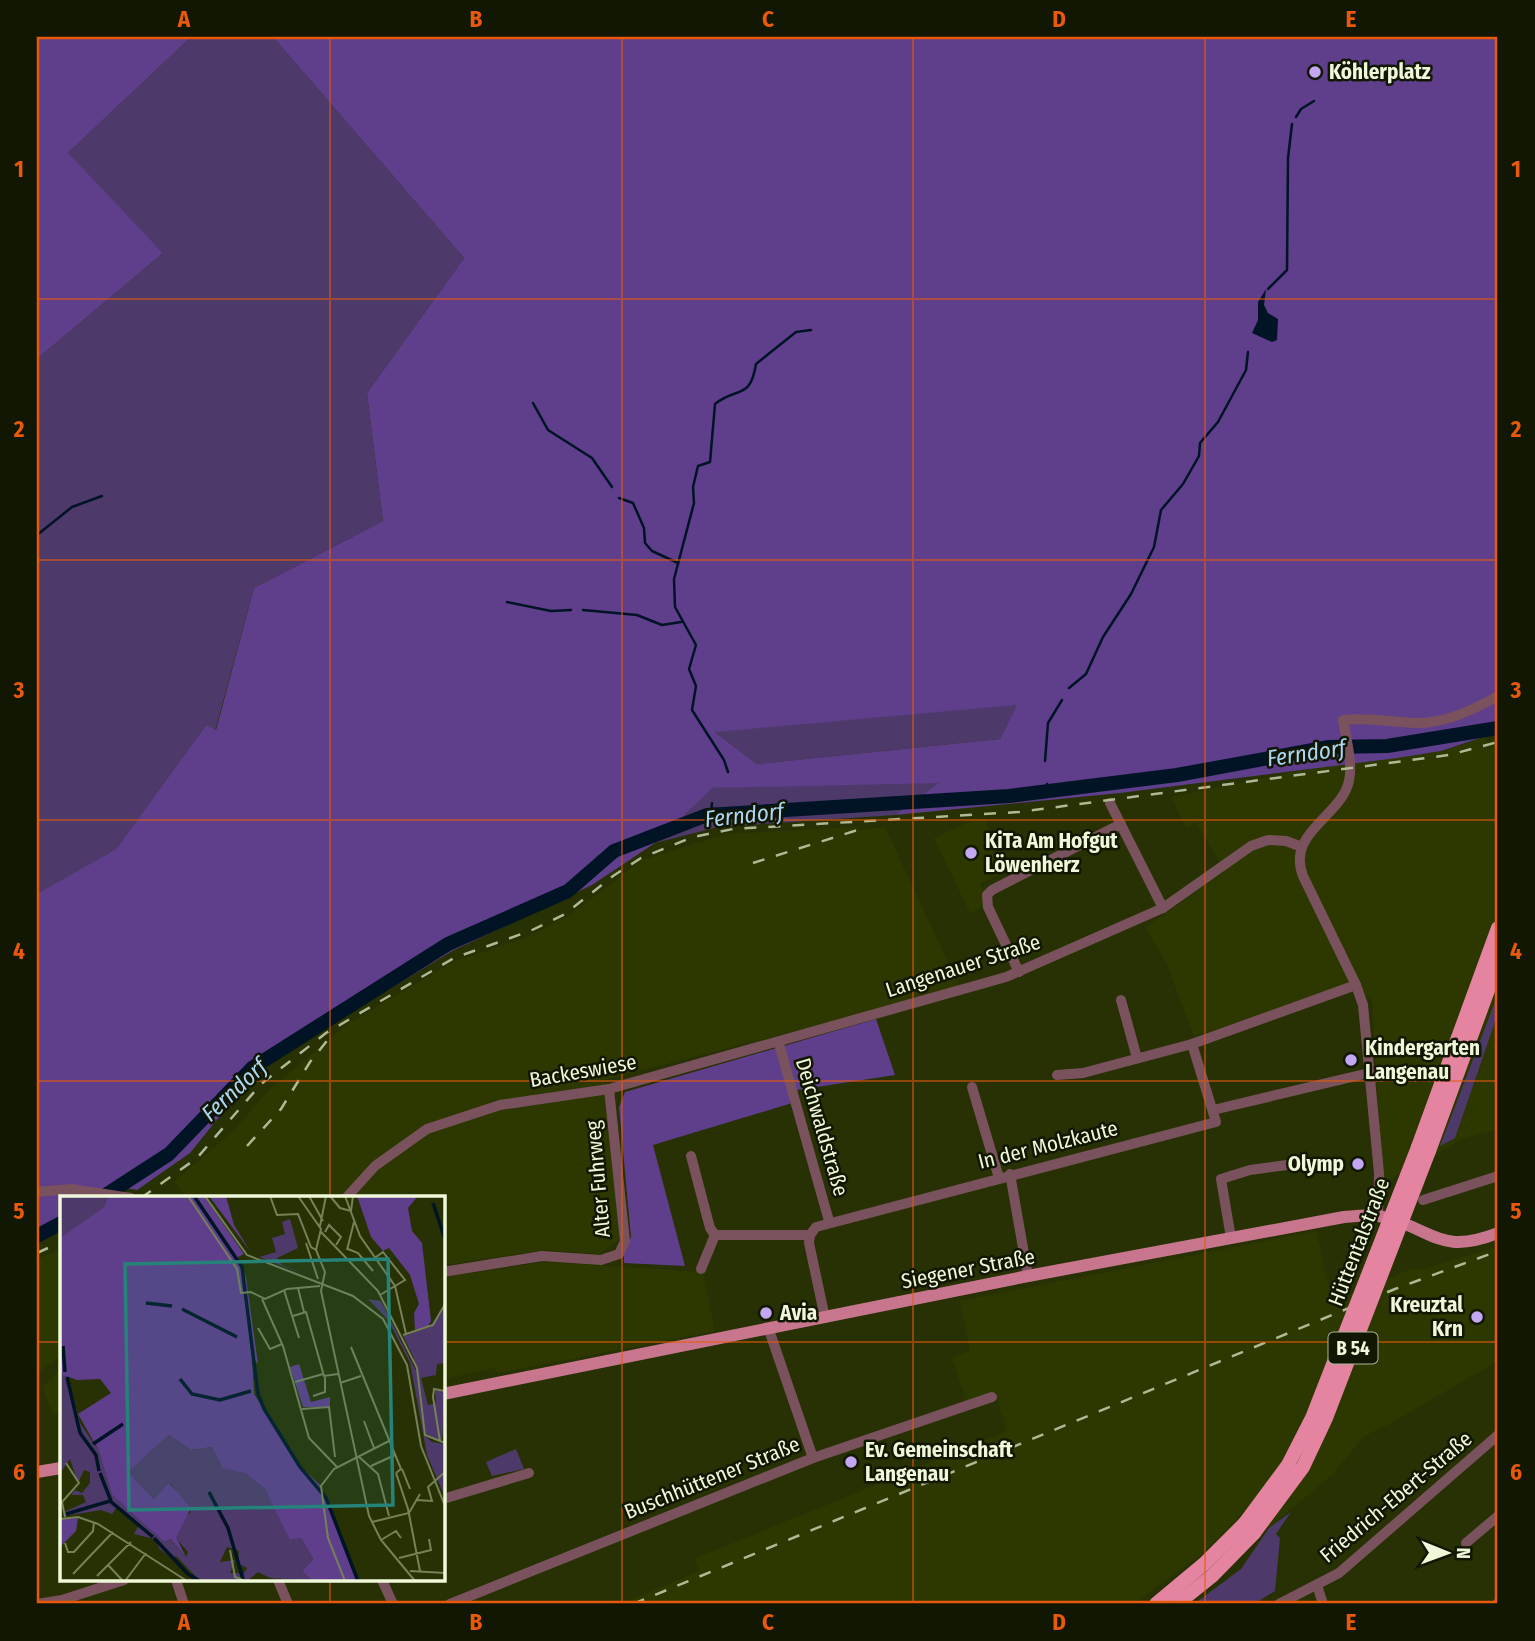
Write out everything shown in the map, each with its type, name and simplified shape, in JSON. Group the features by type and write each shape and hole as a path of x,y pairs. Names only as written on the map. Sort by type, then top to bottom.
{"highway":[{"name":"Hüttentalstraße","path":"1177,1604 1212,1576 1249,1528 1303,1467 1326,1418 1423,1149 1498,928"},
{"name":"Hüttentalstraße","path":"1423,1149 1498,963"},
{"name":"Hüttentalstraße","path":"1157,1604 1249,1528"}],"main road":[{"name":"Siegener Straße","path":"444,1394 1028,1276 1344,1217 1378,1216 1434,1239 1452,1243 1466,1243 1498,1233"},
{"path":"37,1472 60,1468"}],"street":[{"path":"1378,1216 1379,1173 1363,1005 1299,866 1302,847 1310,831 1349,782 1343,720 1372,717 1426,723 1454,717 1498,696"},
{"path":"1110,803 1163,908"},
{"path":"1019,972 988,907 987,895 1069,849 1121,824"},
{"name":"Langenauer Straße","path":"850,1021 1019,972 1163,908 1251,846 1268,840 1286,841 1302,847"},
{"path":"1057,1075 1083,1073 1192,1044 1356,985"},
{"path":"1121,1000 1137,1058"},
{"name":"Backeswiese","path":"348,1196 375,1166 427,1129 500,1105 609,1089 779,1044 850,1021"},
{"name":"Deichwaldstraße","path":"779,1044 829,1221"},
{"path":"1192,1044 1213,1110"},
{"name":"In der Molzkaute","path":"810,1235 816,1227 829,1221 1216,1122 1213,1110 1369,1073"},
{"path":"972,1087 999,1178"},
{"name":"Alter Fuhrweg","path":"444,1272 542,1256 601,1260 618,1254 625,1241 609,1089"},
{"path":"691,1156 710,1228 715,1235"},
{"path":"1231,1238 1221,1179 1250,1170 1287,1165"},
{"path":"1010,1174 1028,1276"},
{"path":"1423,1200 1498,1176"},
{"path":"37,1192 71,1189 118,1196"},
{"path":"715,1235 810,1235 825,1318"},
{"path":"701,1269 715,1235"},
{"path":"769,1329 813,1458"},
{"name":"Buschhüttener Straße","path":"450,1604 813,1458 992,1397"},
{"name":"Friedrich-Ebert-Straße","path":"1279,1604 1317,1585 1356,1560 1498,1435"},
{"path":"444,1499 529,1473"},
{"path":"1466,1543 1498,1516"},
{"path":"37,1604 62,1601 118,1582"},
{"path":"177,1582 184,1604"},
{"path":"279,1582 288,1604"},
{"path":"383,1582 393,1604"},
{"path":"1317,1585 1323,1604"}],"shaded area":[{"path":"37,37 191,37 68,153 163,253 37,359"},
{"path":"191,37 273,37 464,258 367,393 383,521 254,588 215,731 206,725 116,849 37,895 37,359 163,253 67,154"},
{"path":"273,37 1498,37 1498,732 1441,751 1397,758 1120,793 895,815 939,783 713,788 655,843 592,885 452,951 257,1070 190,1153 137,1190 115,1186 97,1196 60,1196 60,1218 37,1229 37,894 116,849 206,725 216,730 254,588 383,521 367,393 464,258","holes":["1017,705 1000,739 757,764 715,732"]},
{"path":"1018,704 1000,739 757,764 714,731"},
{"path":"1486,737 1488,742 1498,737 1498,1129 1464,1138 1383,1184 1372,1000 1352,986 1194,1036 1165,960 1145,928 1225,871 1196,822 1186,828 1171,797 1312,768 1441,751"},
{"path":"899,781 941,783 895,815 718,827 655,843 713,788"},
{"name":"KiTa Am Hofgut Löwenherz","path":"976,819 984,819 1008,869 980,884 984,891 983,907 970,913 934,838"},
{"path":"885,827 959,986 874,1011 604,1080 620,1240 599,1254 544,1250 444,1265 444,1196 186,1196 174,1182 235,1129 268,1091 349,1023 453,962 525,938 570,915 642,860 726,834"},
{"path":"1498,994 1498,1013 1455,1138 1440,1146"},
{"path":"876,1019 895,1075 797,1090 799,1101 653,1145 685,1266 624,1263 624,1251 631,1237 619,1107 625,1092"},
{"path":"1316,1231 1332,1301 1413,1268 1425,1269 1498,1246 1498,1361 1364,1436 1334,1473 1269,1528 1246,1510 1201,1555 1133,1604 621,1604 699,1571 694,1559 1007,1431 995,1391 966,1402 952,1358 970,1351 960,1301"},
{"path":"60,1249 60,1357 37,1373 37,1259"},
{"path":"544,1262 703,1272 715,1331 497,1373 495,1368 444,1379 444,1281 452,1276"},
{"path":"60,1369 60,1413 53,1414 42,1388"},
{"path":"516,1449 524,1469 492,1476 486,1462"},
{"path":"1291,1512 1276,1534 1280,1538 1275,1591 1254,1604 1194,1604 1241,1569 1269,1528"}],"water":[{"path":"1266,289 1264,305 1268,313 1278,319 1277,340 1272,342 1252,333 1258,320 1258,302"}],"waterway":[{"path":"1296,117 1301,109 1314,101"},
{"path":"1268,289 1287,270 1288,158 1292,124"},
{"path":"728,772 724,760 692,710 696,686 689,669 696,645 675,607 674,579 694,503 693,487 698,466 710,462 715,404 746,388 756,364 796,332 811,330"},
{"path":"1069,688 1086,674 1103,637 1131,594 1154,547 1161,510 1183,484 1199,456 1200,443 1218,422 1246,370 1248,352"},
{"path":"533,403 548,430 592,458 612,487"},
{"path":"37,535 72,507 102,496"},
{"path":"619,498 633,503 644,528 645,543 652,551 678,563"},
{"path":"507,602 551,611 571,610"},
{"path":"583,610 637,615 662,625 681,622"},
{"path":"1045,761 1048,723 1062,700"},
{"name":"Ferndorf","path":"104,1196 169,1154 252,1068 448,944 568,891 614,851 707,815 1009,796 1177,775 1329,747 1387,746 1498,728"},
{"name":"Ferndorf","path":"1047,784 1047,791"},
{"path":"711,814 712,803"},
{"name":"Ferndorf","path":"37,1236 60,1224"}],"railway":[{"path":"144,1196 197,1158 261,1084 326,1033 454,958 530,931 565,914 613,876 641,858 693,837 733,829 1019,812 1449,755 1498,742"},
{"path":"753,863 867,827"},
{"path":"247,1146 281,1109 310,1062 330,1037"},
{"path":"37,1253 60,1242"},
{"path":"633,1604 1395,1289 1498,1251"}],"place":[{"name":"Köhlerplatz","path":"1315,72"},
{"name":"KiTa Am Hofgut Löwenherz","path":"971,853"},
{"name":"Kindergarten Langenau","path":"1351,1060"},
{"name":"Olymp","path":"1358,1164"},
{"name":"Avia","path":"766,1313"},
{"name":"Kreuztal Krn","path":"1477,1317"},
{"name":"Ev. Gemeinschaft Langenau","path":"851,1462"}]}
